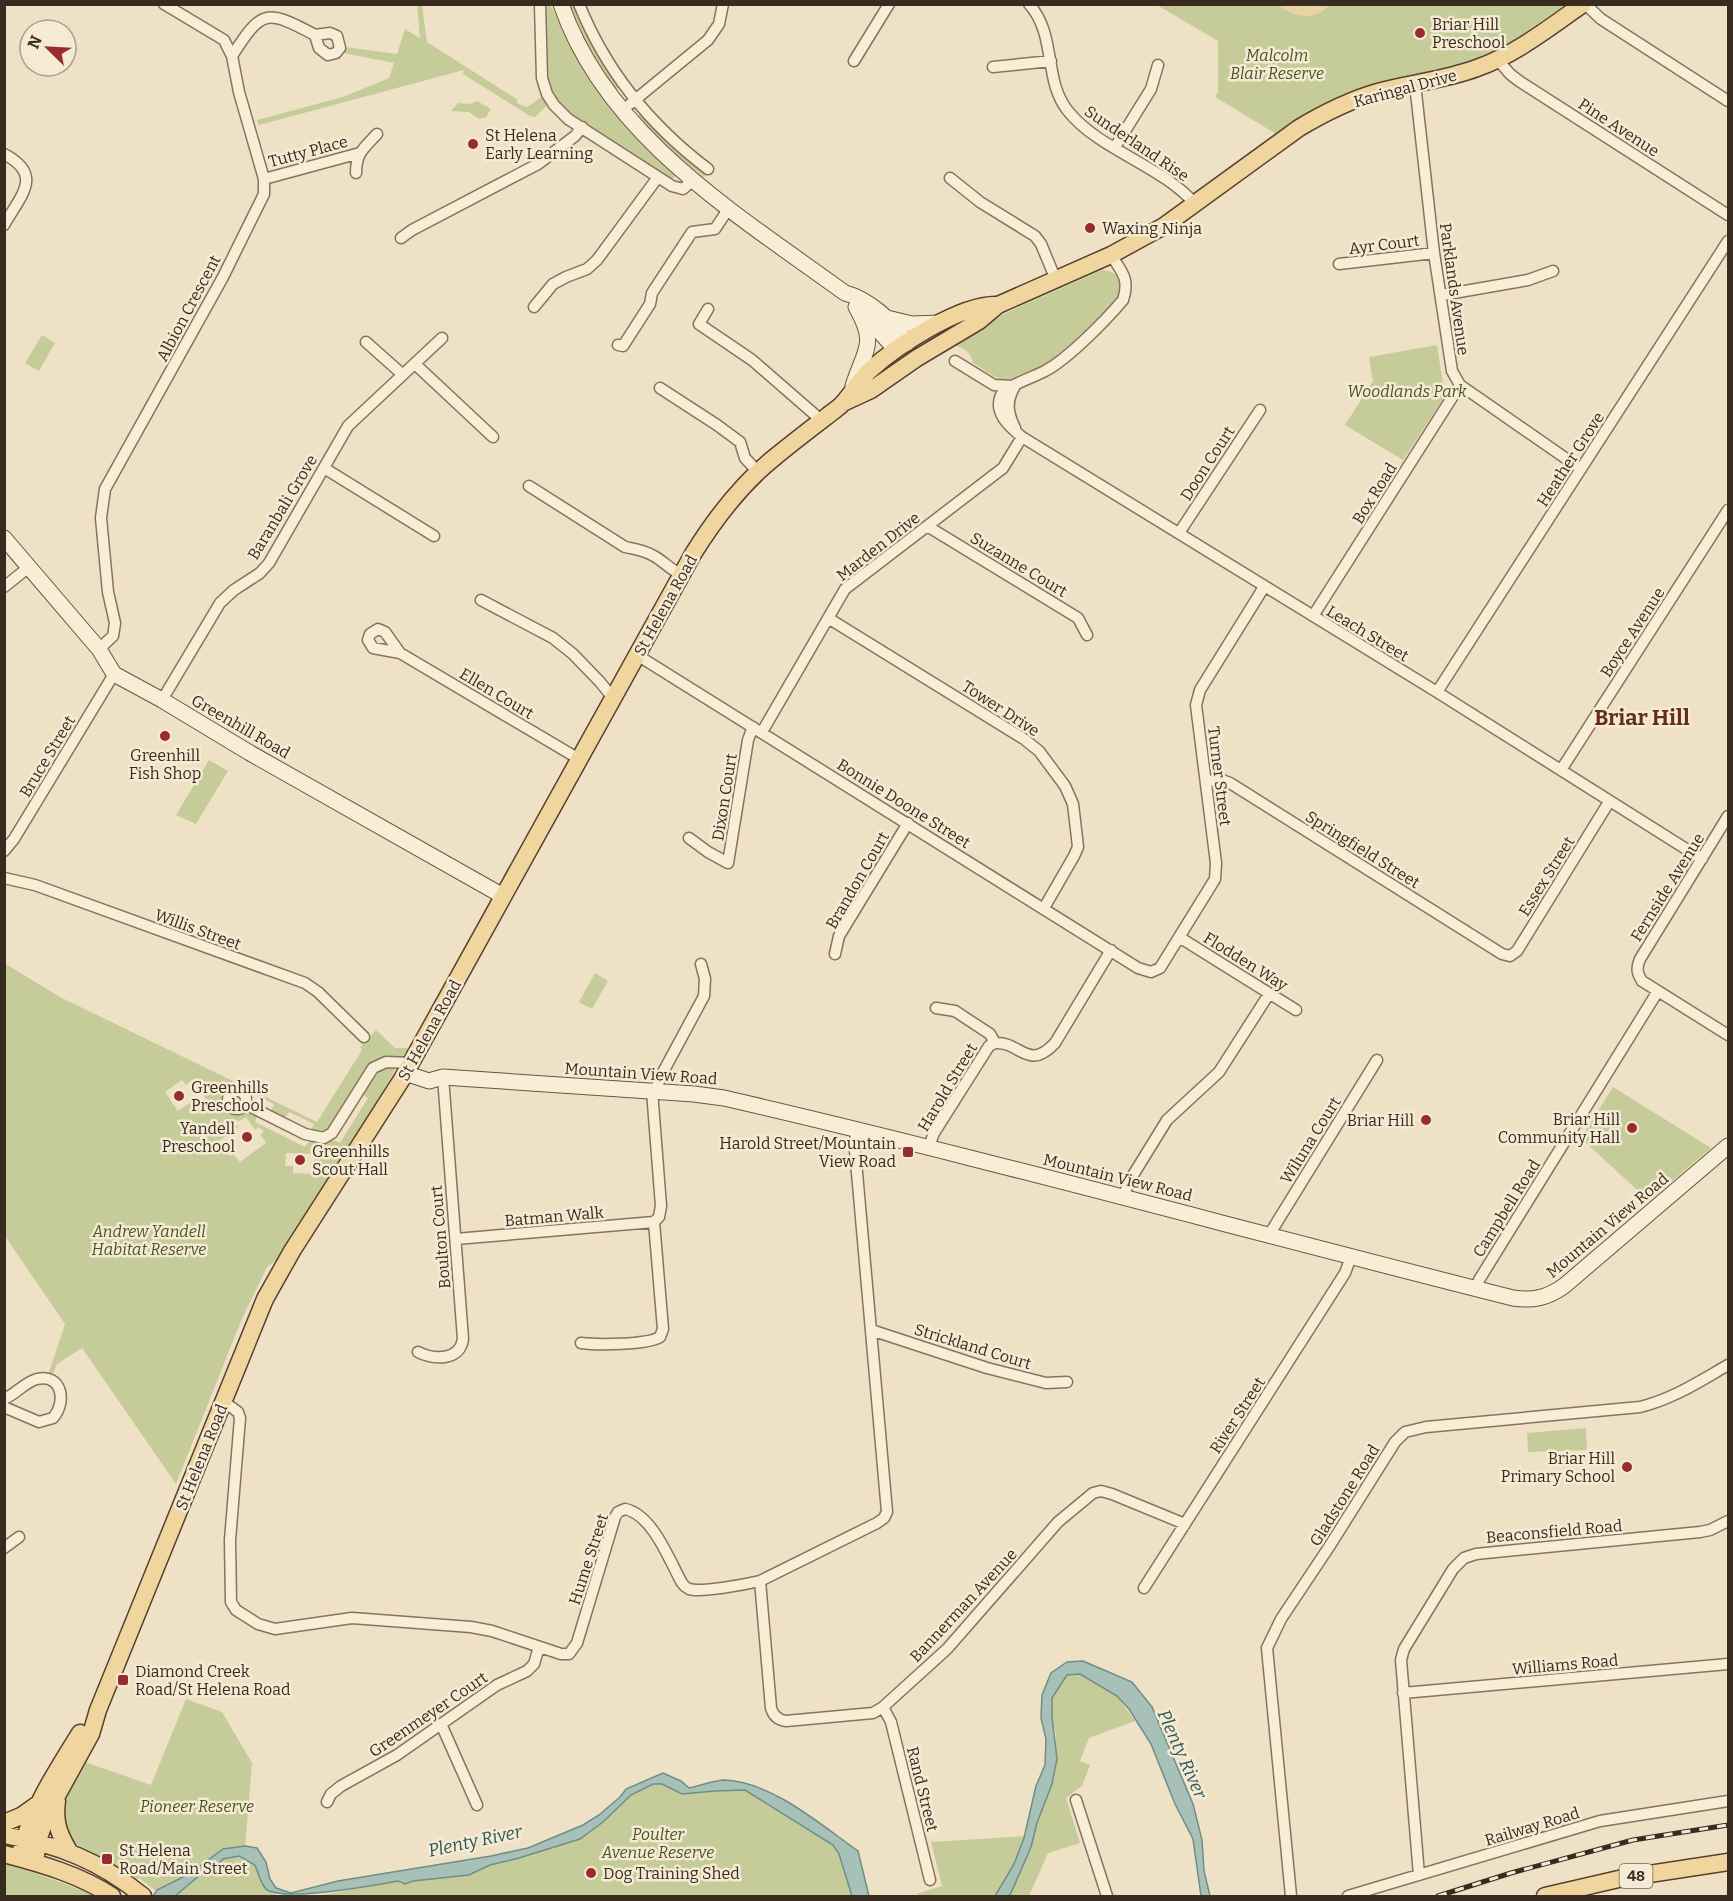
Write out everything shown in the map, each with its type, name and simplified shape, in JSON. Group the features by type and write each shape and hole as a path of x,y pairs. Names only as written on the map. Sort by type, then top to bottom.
{"main road":[{"name":"Karingal Drive","path":"911,362 979,321 998,305 1111,255 1164,226 1285,138 1322,115 1363,96 1463,73 1498,60 1519,49 1584,4"},
{"name":"Karingal Drive","path":"901,346 975,306 998,305"},
{"path":"901,346 911,362"},
{"name":"St Helena Road","path":"20,1858 43,1823 91,1734 98,1710 254,1323 280,1272 503,896 682,575 724,507 758,472 848,396 870,370 901,346"},
{"name":"St Helena Road","path":"848,396 871,390 911,362"},
{"name":"St Helena Road","path":"31,1840 38,1804 82,1729 98,1710"},
{"path":"58,1793 56,1822 58,1831 69,1851"},
{"path":"4,1823 21,1816 38,1804"},
{"path":"4,1834 69,1851 102,1867 137,1892"},
{"path":"20,1858 84,1881 112,1896"},
{"name":"48","path":"1545,1896 1623,1878 1728,1862"}],"street":[{"name":"Albion Crescent","path":"99,649 113,636 115,623 108,592 101,518 105,489 223,277 264,194 264,179 232,56 224,40 164,4"},
{"path":"540,4 541,70 544,86 557,109 582,128 680,189 686,188 693,180"},
{"path":"561,4 585,59 603,86 708,169"},
{"path":"579,4 628,105 654,144 693,180 845,293 856,307 901,346"},
{"path":"628,105 708,40 719,24 723,4"},
{"path":"854,61 889,4"},
{"path":"1584,4 1601,19 1728,101"},
{"name":"Sunderland Rise","path":"1033,6 1046,31 1055,86 1065,106 1082,126 1176,186 1195,204"},
{"path":"232,56 252,26 268,17 283,19 315,35"},
{"name":"Pine Avenue","path":"1498,60 1519,81 1728,215"},
{"path":"993,67 1051,61"},
{"path":"1115,147 1151,89 1158,66"},
{"name":"Parklands Avenue","path":"1415,84 1434,253 1452,371 1460,385"},
{"path":"401,238 412,230 538,164 582,128"},
{"name":"Tutty Place","path":"356,173 356,160 377,134"},
{"name":"Tutty Place","path":"264,179 360,153"},
{"path":"4,154 18,161 25,169 27,176 22,195 4,225"},
{"path":"534,307 553,284 587,270 597,260 658,177"},
{"path":"950,178 980,202 1035,236 1041,244 1056,280"},
{"path":"618,345 623,346 650,304 652,293 692,232 715,229 729,208"},
{"name":"Heather Grove","path":"1437,692 1728,241"},
{"name":"Ayr Court","path":"1338,264 1434,253"},
{"path":"955,361 994,385 1015,386 1050,368 1065,357 1123,300 1127,286 1111,255"},
{"path":"1442,295 1528,280 1553,272"},
{"path":"845,293 858,297 898,330 901,346"},
{"path":"848,396 867,351 869,340 865,324 856,307"},
{"path":"708,309 699,324 752,360 821,420"},
{"path":"884,317 912,324 940,323"},
{"name":"Baranbali Grove","path":"162,700 220,603 234,590 260,573 269,562 348,426 442,338"},
{"path":"366,342 402,374"},
{"path":"415,364 493,437"},
{"path":"1460,385 1581,469"},
{"name":"Box Road","path":"1313,616 1460,385"},
{"path":"1015,386 1004,409 1020,435"},
{"path":"660,388 740,442 746,458 758,472"},
{"name":"Doon Court","path":"1179,533 1260,410"},
{"name":"Leach Street","path":"1020,435 1437,692 1702,859"},
{"name":"Marden Drive","path":"758,730 848,585 1003,468 1020,435"},
{"path":"324,468 434,536"},
{"path":"529,486 625,547 643,550 657,557 670,570 682,575"},
{"name":"Boyce Avenue","path":"1561,770 1728,510"},
{"name":"Suzanne Court","path":"927,526 1078,618 1087,635"},
{"path":"4,538 99,649 114,674"},
{"path":"4,587 29,567"},
{"name":"Turner Street","path":"1156,971 1216,875 1196,714 1197,697 1264,587"},
{"path":"481,600 553,638 573,654 613,698"},
{"name":"Tower Drive","path":"828,618 1024,739 1039,751 1059,777 1073,804 1078,847 1044,908"},
{"name":"Ellen Court","path":"400,652 579,759"},
{"name":"Bonnie Doone Street","path":"638,655 1145,971 1156,971"},
{"name":"Greenhill Road","path":"114,674 503,896"},
{"name":"Bruce Street","path":"4,851 14,840 114,674"},
{"name":"Dixon Court","path":"689,838 708,852 728,862 748,740 758,730"},
{"name":"Springfield Street","path":"1206,781 1222,780 1230,783 1502,954"},
{"name":"Essex Street","path":"1502,954 1510,956 1517,951 1609,802"},
{"name":"Fernside Avenue","path":"1728,816 1637,966 1637,973 1642,981 1728,1035"},
{"name":"Brandon Court","path":"835,954 839,936 908,823"},
{"name":"Willis Street","path":"4,878 35,885 305,983 318,992 364,1037"},
{"name":"Flodden Way","path":"1179,937 1296,1010"},
{"path":"936,1008 955,1011 990,1034 995,1043 1004,1042 1024,1054 1036,1055 1047,1051 1054,1043 1111,950"},
{"path":"581,1343 650,1341 662,1333 654,1222 659,1216 661,1206 654,1091 704,996 706,986 702,964"},
{"name":"Campbell Road","path":"1476,1289 1479,1280 1658,992"},
{"path":"1123,1197 1130,1180 1167,1120 1219,1071 1269,994"},
{"name":"Harold Street","path":"928,1149 934,1133 988,1046 995,1043"},
{"name":"Wiluna Court","path":"1269,1235 1377,1060"},
{"path":"245,1104 305,1134 324,1138 332,1133 373,1068 386,1062 404,1066"},
{"name":"Mountain View Road","path":"404,1066 443,1077 724,1098 1521,1299 1537,1299 1550,1295 1564,1286 1728,1146"},
{"name":"Boulton Court","path":"418,1352 434,1357 452,1356 459,1351 462,1345 443,1077"},
{"name":"Hume Street","path":"223,1401 238,1412 240,1418 230,1556 231,1602 239,1613 271,1629 352,1618 471,1627 492,1631 565,1655 574,1648 615,1517 622,1510 633,1511 647,1523 687,1588 740,1585 760,1581 877,1523 886,1515 855,1150 856,1130"},
{"name":"Batman Walk","path":"456,1239 654,1222"},
{"name":"River Street","path":"1145,1588 1345,1273 1351,1257"},
{"name":"Strickland Court","path":"871,1330 987,1368 1046,1383 1067,1382"},
{"name":"Gladstone Road","path":"1291,1896 1267,1648 1281,1620 1395,1442 1405,1432 1426,1427 1640,1407 1676,1395 1728,1365"},
{"path":"4,1399 32,1381 42,1378 56,1385 61,1394 62,1403 53,1418 39,1422 4,1407"},
{"name":"Bannerman Avenue","path":"760,1581 771,1708 774,1715 786,1721 873,1713 883,1707 951,1645 1059,1522 1093,1493 1101,1491 1112,1494 1185,1524"},
{"name":"Beaconsfield Road","path":"1419,1875 1401,1668 1404,1649 1454,1569 1464,1558 1476,1554 1700,1532 1728,1521"},
{"path":"4,1548 19,1537"},
{"name":"Greenmeyer Court","path":"327,1802 331,1794 341,1786 387,1761 497,1685 527,1671 534,1664 539,1647"},
{"name":"Williams Road","path":"1403,1693 1728,1664"},
{"name":"Rand Street","path":"883,1707 891,1722 930,1880"},
{"path":"441,1724 477,1805"},
{"path":"1076,1800 1107,1896"},
{"name":"Railway Road","path":"1348,1896 1600,1821 1728,1801"}],"green space":[{"path":"417,5 422,5 427,42 518,100 517,103 527,107 543,96 548,104 535,117 530,116 463,74 464,70 259,125 257,120 343,97 389,78 394,63 344,53 345,47 397,54 405,29 420,38"},
{"path":"544,5 550,5 560,20 592,84 675,175 674,178 667,178 570,116 558,105 546,80"},
{"path":"567,5 575,5 620,86 616,90 599,70"},
{"name":"Malcolm Blair Reserve","path":"1157,5 1567,5 1523,35 1488,54 1451,67 1360,88 1310,111 1276,134 1215,97 1218,92 1218,41"},
{"path":"477,101 491,109 486,117 479,119 469,112 451,111 458,103 470,104"},
{"path":"640,114 676,149 707,173 704,177 671,151 641,121 638,116"},
{"path":"1102,270 1116,275 1121,285 1120,295 1082,334 1031,374 1015,380 1002,380 973,363 965,349 949,344 1008,312"},
{"path":"42,335 55,343 39,371 25,363"},
{"name":"Woodlands Park","path":"1437,345 1445,396 1403,460 1345,425 1373,381 1369,357"},
{"path":"209,760 228,771 196,824 176,815"},
{"name":"Andrew Yandell Habitat Reserve","path":"4,963 60,997 317,1122 362,1050 360,1047 376,1030 395,1048 409,1048 402,1057 383,1058 371,1065 324,1133 311,1130 314,1124 289,1112 285,1118 271,1111 274,1104 240,1088 233,1088 226,1094 225,1105 231,1112 249,1112 257,1116 255,1122 305,1147 309,1141 322,1143 332,1139 340,1143 368,1098 362,1094 371,1080 386,1068 392,1066 395,1070 370,1114 277,1260 267,1267 241,1321 176,1484 82,1348 57,1364 52,1377 48,1375 65,1324 5,1236","holes":["182,1080 186,1085 193,1080 206,1099 198,1105 194,1100 178,1111 165,1092","246,1117 255,1130 258,1127 264,1131 261,1135 266,1143 240,1162 233,1154 230,1156 219,1141 238,1127 233,1120 240,1121","286,1153 315,1154 314,1174 293,1173 293,1166 285,1166"]},
{"path":"595,973 608,981 592,1009 579,1002"},
{"path":"1613,1087 1711,1148 1649,1201 1581,1138"},
{"path":"1586,1428 1587,1450 1528,1452 1527,1433"},
{"path":"1080,1674 1117,1696 1135,1721 1089,1738 1080,1761 1090,1765 1082,1786 1066,1798 1080,1843 1048,1853 1029,1896 1008,1896 1031,1847 1037,1823 1052,1784 1056,1735 1052,1717 1052,1698 1067,1675"},
{"name":"Pioneer Reserve","path":"186,1699 222,1712 252,1763 245,1846 214,1855 189,1874 156,1891 139,1878 137,1880 109,1861 69,1841 61,1806 82,1761 151,1785"},
{"name":"Poulter Avenue Reserve","path":"653,1784 662,1784 682,1794 745,1790 833,1845 840,1854 852,1896 318,1896 398,1881 401,1884 407,1884 413,1881 469,1875 490,1865 580,1839 603,1822 631,1795"},
{"path":"1024,1836 1014,1864 995,1896 916,1896 942,1886 931,1842"},
{"path":"236,1856 255,1865 265,1888 278,1896 175,1896 206,1869 215,1867 223,1859"},
{"path":"5,1862 98,1896 5,1896"}],"sand":[{"path":"1278,5 1329,5 1317,14 1304,16 1297,15"}],"water":[{"path":"1083,1661 1132,1682 1152,1707 1193,1804 1202,1840 1204,1871 1210,1896 1201,1896 1193,1839 1175,1804 1151,1744 1129,1709 1117,1696 1080,1674 1067,1675 1052,1698 1057,1759 1052,1784 1037,1823 1031,1847 1011,1893 1008,1896 995,1896 1014,1864 1024,1838 1036,1786 1045,1765 1046,1739 1041,1718 1042,1695 1051,1673 1067,1662"},
{"path":"663,1773 681,1781 689,1788 725,1780 760,1788 778,1796 858,1851 869,1896 852,1896 839,1854 833,1845 745,1790 682,1794 662,1784 653,1784 631,1795 603,1822 580,1839 490,1865 469,1875 413,1881 405,1884 398,1881 330,1892 292,1894 277,1893 267,1890 261,1882 255,1865 239,1856 223,1859 175,1896 153,1896 157,1890 189,1874 223,1849 245,1846 257,1848 266,1862 270,1879 276,1888 291,1893 338,1881 528,1848 583,1825 599,1815 626,1789"}],"railway":[{"path":"1438,1896 1511,1873 1633,1840 1728,1825"}],"place":[{"name":"Briar Hill Preschool","path":"1420,33"},
{"name":"St Helena Early Learning","path":"473,144"},
{"name":"Waxing Ninja","path":"1090,228"},
{"name":"Greenhill Fish Shop","path":"165,736"},
{"name":"Greenhills Preschool","path":"179,1096"},
{"name":"Briar Hill","path":"1426,1120"},
{"name":"Briar Hill Community Hall","path":"1632,1128"},
{"name":"Yandell Preschool","path":"247,1137"},
{"name":"Harold Street/Mountain View Road","path":"908,1152"},
{"name":"Greenhills Scout Hall","path":"300,1160"},
{"name":"Briar Hill Primary School","path":"1627,1467"},
{"name":"Diamond Creek Road/St Helena Road","path":"123,1680"},
{"name":"St Helena Road/Main Street","path":"107,1859"},
{"name":"Dog Training Shed","path":"591,1873"}],"district":[{"name":"Briar Hill","path":"1642,717"}],"water label":[{"name":"Plenty River","path":"1182,1754"},
{"name":"Plenty River","path":"475,1841"}]}
